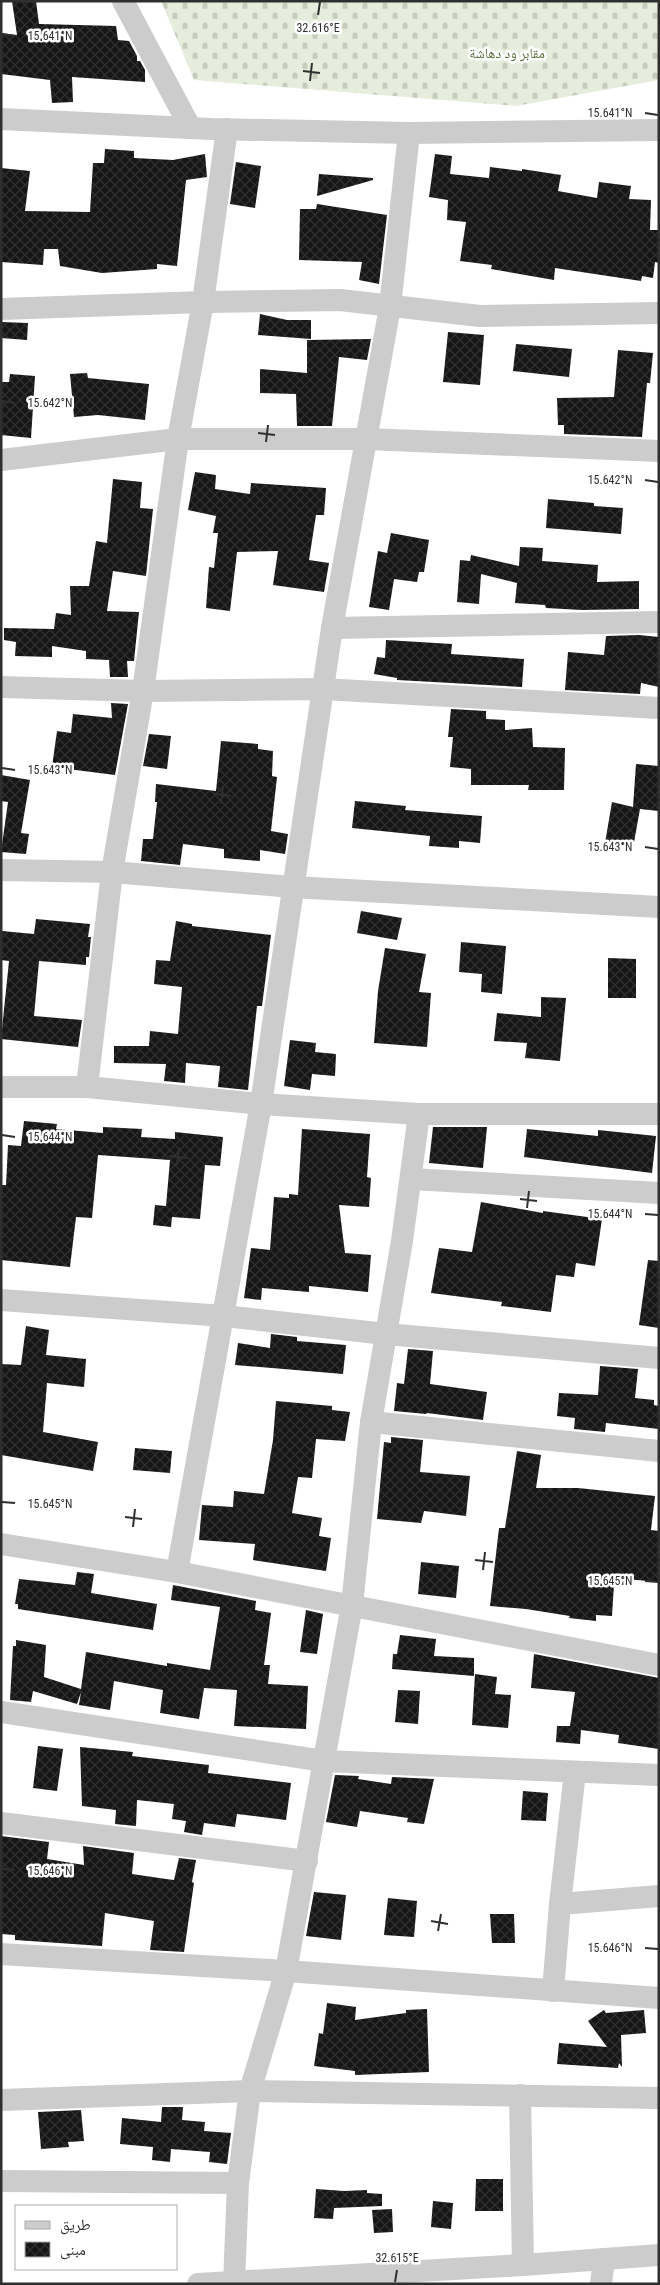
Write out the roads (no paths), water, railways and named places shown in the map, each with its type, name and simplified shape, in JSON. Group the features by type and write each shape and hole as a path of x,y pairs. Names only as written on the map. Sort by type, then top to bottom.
{"street":[{"path":"123,1 190,127"},
{"path":"1,118 227,129 409,132 659,130"},
{"path":"87,1087 112,872 143,691 178,439 203,302 227,129"},
{"path":"177,1572 261,1104 332,628 390,307 409,132"},
{"path":"1,309 203,302 340,300 480,316 659,313"},
{"path":"1,460 178,439 367,439 659,451"},
{"path":"332,628 659,622"},
{"path":"1,687 143,691 323,688 659,708"},
{"path":"1,870 112,872 292,887 659,907"},
{"path":"1,1087 87,1087 261,1104 419,1114 659,1114"},
{"path":"234,2282 238,2183 250,2091 286,1971 352,1605 370,1422 411,1178 419,1114"},
{"path":"411,1178 659,1193"},
{"path":"1,1300 224,1316 386,1334 659,1358"},
{"path":"370,1422 659,1451"},
{"path":"1,1544 177,1572 659,1665"},
{"path":"1,1712 324,1760 659,1775"},
{"path":"554,1991 560,1904 575,1772"},
{"path":"1,1823 307,1861"},
{"path":"560,1904 659,1896"},
{"path":"1,1954 286,1971 659,1998"},
{"path":"1,2100 250,2091 659,2098"},
{"path":"520,2095 523,2265"},
{"path":"1,2181 238,2183"},
{"path":"198,2284 659,2255"},
{"path":"601,2284 604,2259"}],"park label":[{"name":"مقابر ود دهاشة","path":"507,53"}]}
